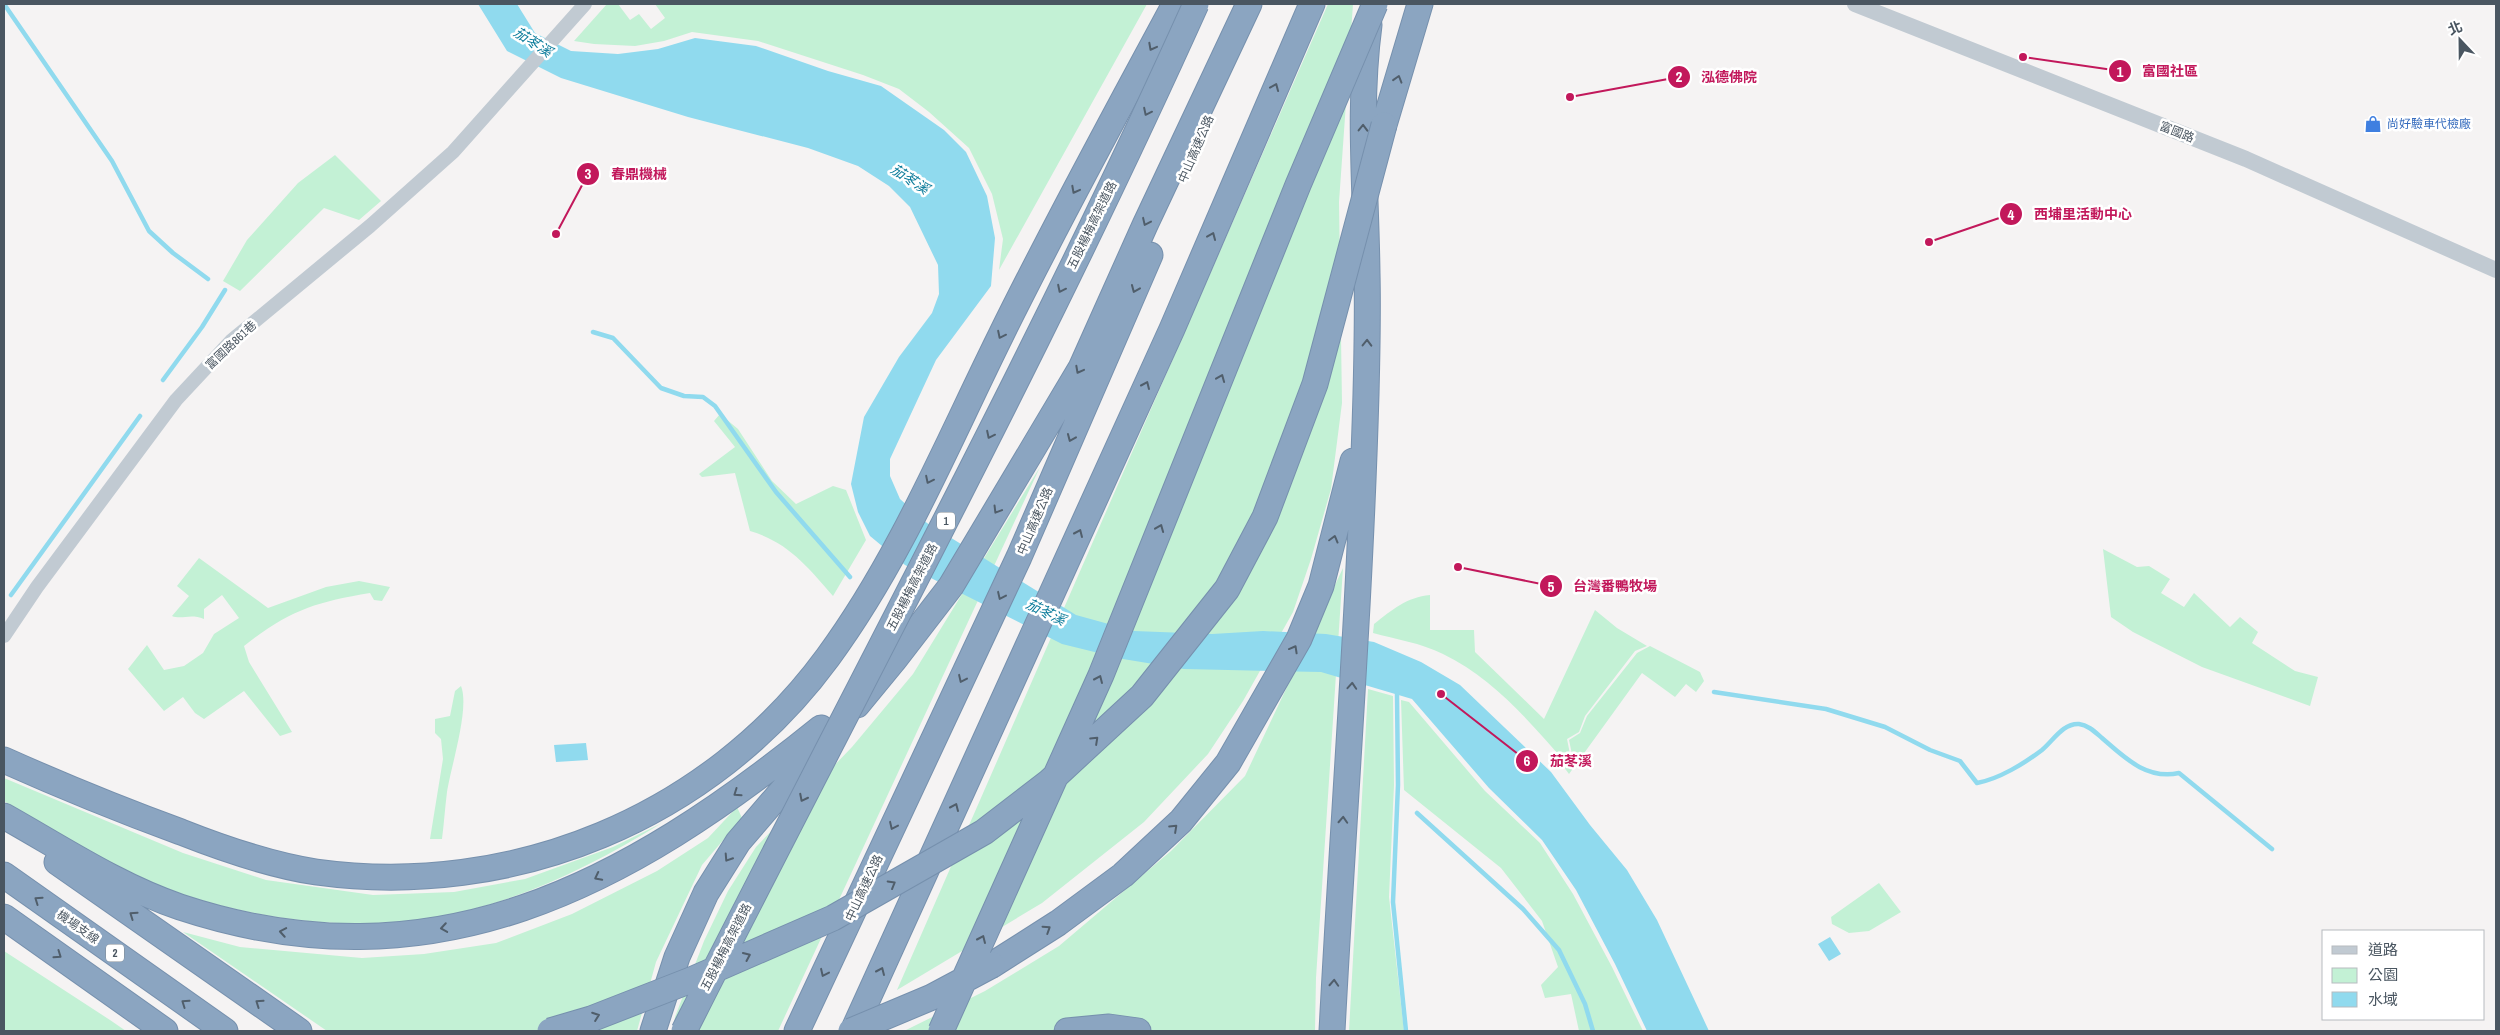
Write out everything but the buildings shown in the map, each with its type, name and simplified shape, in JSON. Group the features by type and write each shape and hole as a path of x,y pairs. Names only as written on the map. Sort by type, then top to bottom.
{"highway":[{"path":"4,760 92,799 257,858 314,871 366,876 422,877 496,868 576,847 649,814 720,767 778,715 826,660 859,611 894,552 1049,238 1175,4"},
{"name":"五股楊梅高架道路","path":"684,1031 982,452 1157,92 1196,4"},
{"path":"653,1031 677,957 706,893 738,842 894,660 951,586 1080,368 1145,225 1250,4"},
{"name":"中山高速公路","path":"797,1031 1019,557 1259,4"},
{"path":"852,1031 1172,329 1312,4"},
{"path":"1332,1031 1348,734 1360,578 1366,392 1367,274 1362,131 1366,52 1373,4"},
{"path":"941,1031 1101,675 1298,185 1373,4"},
{"path":"550,1031 591,1019 691,980 824,922 933,861 984,832 1049,782 1142,696 1227,589 1265,517 1315,384 1384,125 1420,4"},
{"path":"852,1031 932,997 992,965 1058,922 1123,875 1180,822 1228,763 1300,639 1321,586 1351,470 1366,392"},
{"path":"4,816 131,887 179,906 244,925 296,934 356,938 407,934 456,927 500,916 544,901 596,878 668,839 760,777 834,718 894,660"},
{"path":"4,825 299,1031"},
{"name":"機場支線","path":"4,875 225,1031"},
{"path":"4,917 165,1031"},
{"path":"1067,1031 1109,1027 1138,1031"}],"street":[{"name":"富國路861巷","path":"4,636 37,587 176,400 231,341 432,172 504,97 585,4"},
{"name":"富國路","path":"1854,4 2246,159 2496,270"}],"green space":[{"path":"607,4 618,4 630,20 639,14 651,29 665,18 655,4 1147,4 999,270 1003,239 992,194 969,148 929,112 899,89 863,75 758,41 692,32 664,41 635,46 574,41"},
{"path":"1328,4 1353,4 1339,202 1342,403 1331,489 1311,559 1293,612 1243,701 1208,754 1144,822 1042,903 897,990"},
{"path":"335,155 381,201 359,220 324,208 240,291 223,281 247,240 298,183"},
{"path":"720,414 738,429 772,481 796,504 833,486 846,490 866,540 833,596 806,566 786,549 750,531 735,473 702,477 699,474 735,447 714,421"},
{"path":"1040,467 778,1031 673,1031 675,1017 704,941 728,891 756,847 852,747 913,674"},
{"path":"2103,549 2137,567 2149,566 2170,579 2161,593 2184,607 2194,593 2230,627 2240,617 2258,632 2252,643 2295,671 2318,677 2310,706 2202,667 2133,632 2111,617"},
{"path":"199,558 268,608 326,587 359,581 390,587 382,601 374,600 370,593 333,600 303,610 275,624 244,646 249,662 292,732 280,736 244,691 204,719 195,713 183,697 164,711 128,669 147,645 164,670 184,666 203,653 214,634 239,618 222,595 204,609 204,619 199,617 172,616 189,596 177,586"},
{"path":"1343,568 1316,978 1315,1031 904,1031 985,991 1059,946 1171,851 1245,776"},
{"path":"1430,595 1430,630 1474,630 1475,652 1544,719 1595,610 1617,628 1647,646 1635,651 1585,716 1579,732 1567,739 1571,759 1565,762 1509,702 1478,675 1435,650 1373,633 1374,624 1394,609 1414,598"},
{"path":"1650,646 1700,672 1704,681 1696,692 1686,684 1675,697 1642,673 1569,774 1563,766 1573,759 1569,740 1580,733 1587,716 1637,653"},
{"path":"461,686 463,696 462,722 447,792 442,839 430,839 443,759 441,739 435,733 435,719 450,716 455,691"},
{"path":"1368,689 1393,696 1394,785 1389,897 1404,1031 1349,1031"},
{"path":"1401,700 1409,702 1485,791 1540,843 1573,894 1612,967 1643,1031 1579,1031 1571,994 1545,998 1541,985 1558,967 1542,921 1501,868 1404,790"},
{"path":"4,778 183,853 266,880 373,895 454,892 525,879 613,847 662,823 594,862 547,884 473,909 433,918 393,922 311,921 270,916 230,908 143,880 73,842 4,801"},
{"path":"737,807 742,818 702,865 656,962 637,1031 327,1031 183,932 240,947 362,958 424,954 496,943 572,914 657,871 708,838"},
{"path":"1879,883 1901,912 1869,931 1849,933 1832,924 1831,917"},
{"path":"4,951 110,1020 126,1031 4,1031"}],"water":[{"path":"478,4 517,4 535,33 571,51 618,54 658,49 695,38 756,46 828,71 881,86 944,130 966,152 987,196 995,238 991,286 936,360 890,459 890,476 900,499 927,523 1076,615 1134,631 1212,634 1263,631 1326,634 1374,642 1421,662 1460,685 1551,772 1590,825 1627,870 1657,920 1709,1031 1647,1031 1615,964 1576,890 1542,840 1489,788 1412,699 1321,672 1184,669 1123,659 1062,644 905,565 870,536 858,512 851,484 864,417 899,357 932,313 939,294 938,265 910,207 889,186 858,166 808,148 688,117 561,78 507,51"},
{"path":"586,743 588,760 556,762 554,745"},
{"path":"1830,937 1841,954 1829,961 1818,944"}],"waterway":[{"path":"4,4 112,161 149,231 173,253 208,279"},
{"path":"163,380 202,327 225,290"},
{"path":"593,332 613,338 661,388 684,396 703,397 715,406 776,492 850,577"},
{"path":"11,595 140,416"},
{"path":"1714,692 1826,709 1885,727 1930,750 1960,761 1977,783 1994,778 2020,765 2042,750 2063,729 2073,724 2079,724 2094,731 2127,759 2146,770 2156,773 2179,773 2272,849"},
{"path":"1397,694 1398,785 1393,902 1406,1031"},
{"path":"1417,813 1523,909 1559,950 1585,1004 1593,1031"}],"place":[{"name":"富國社區","path":"2023,57"},
{"name":"泓德佛院","path":"1570,97"},
{"name":"尚好驗車代檢廠","path":"2373,124"},
{"name":"春鼎機械","path":"556,234"},
{"name":"西埔里活動中心","path":"1929,242"},
{"name":"台灣番鴨牧場","path":"1458,567"},
{"name":"茄苳溪","path":"1441,694"}]}
